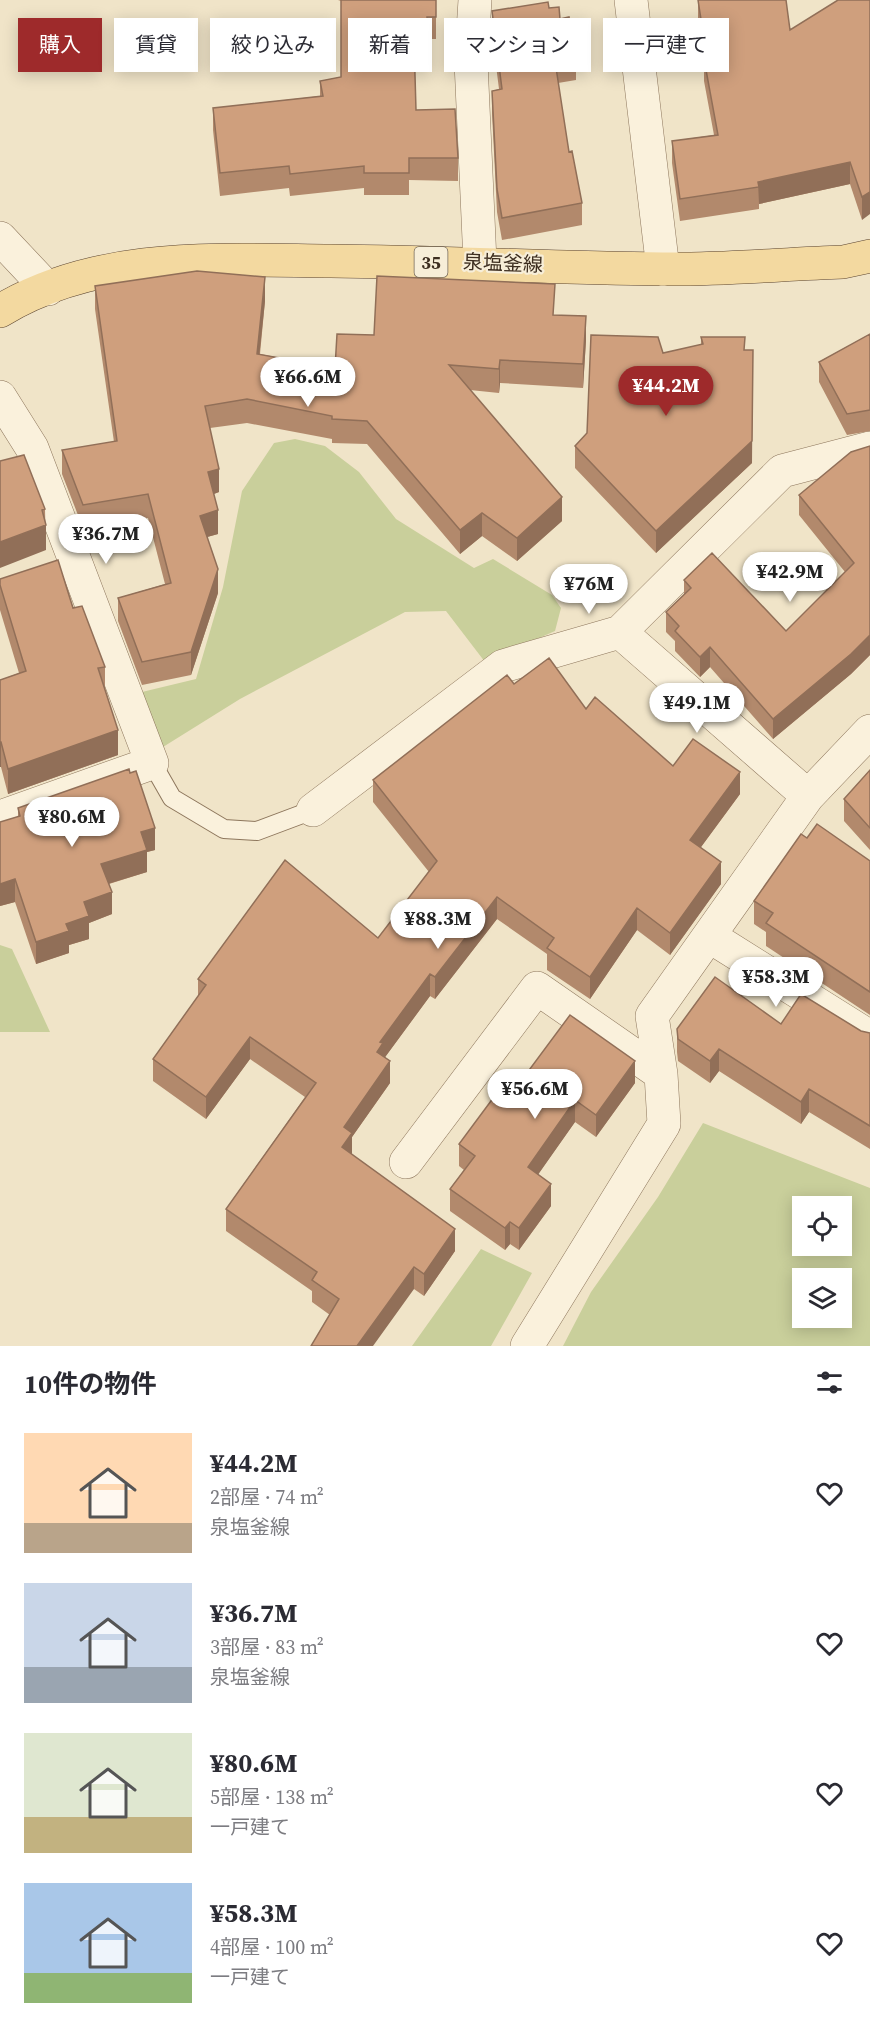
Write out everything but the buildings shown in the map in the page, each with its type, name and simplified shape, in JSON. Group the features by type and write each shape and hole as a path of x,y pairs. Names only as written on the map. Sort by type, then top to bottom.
{"main road":[{"name":"泉塩釜線","path":"0,311 48,289 98,273 195,260 480,262 663,269 843,262 870,256"}],"street":[{"path":"476,0 471,62 480,262"},
{"path":"631,0 663,269"},
{"path":"0,238 48,289"},
{"path":"0,397 32,448 152,763 0,817"},
{"path":"313,810 503,666 620,632 782,471 870,448"},
{"path":"44,570 76,559"},
{"path":"620,632 808,796"},
{"path":"527,1346 664,1124 661,1074 652,1016 808,796 866,743"},
{"path":"709,936 870,1037"},
{"path":"406,1162 537,988 661,1074"}],"lane":[{"path":"152,763 172,798 224,829 257,831 313,810"}],"green space":[{"path":"295,439 325,446 359,472 396,519 474,568 493,559 552,595 561,608 555,631 485,662 446,611 405,612 240,699 163,747 142,692 196,679 223,587 242,491 274,443"},
{"path":"0,945 12,949 50,1032 0,1032"},
{"path":"703,1123 870,1188 870,1346 563,1346 591,1292 658,1197"},
{"path":"481,1249 532,1273 491,1346 412,1346"}]}
